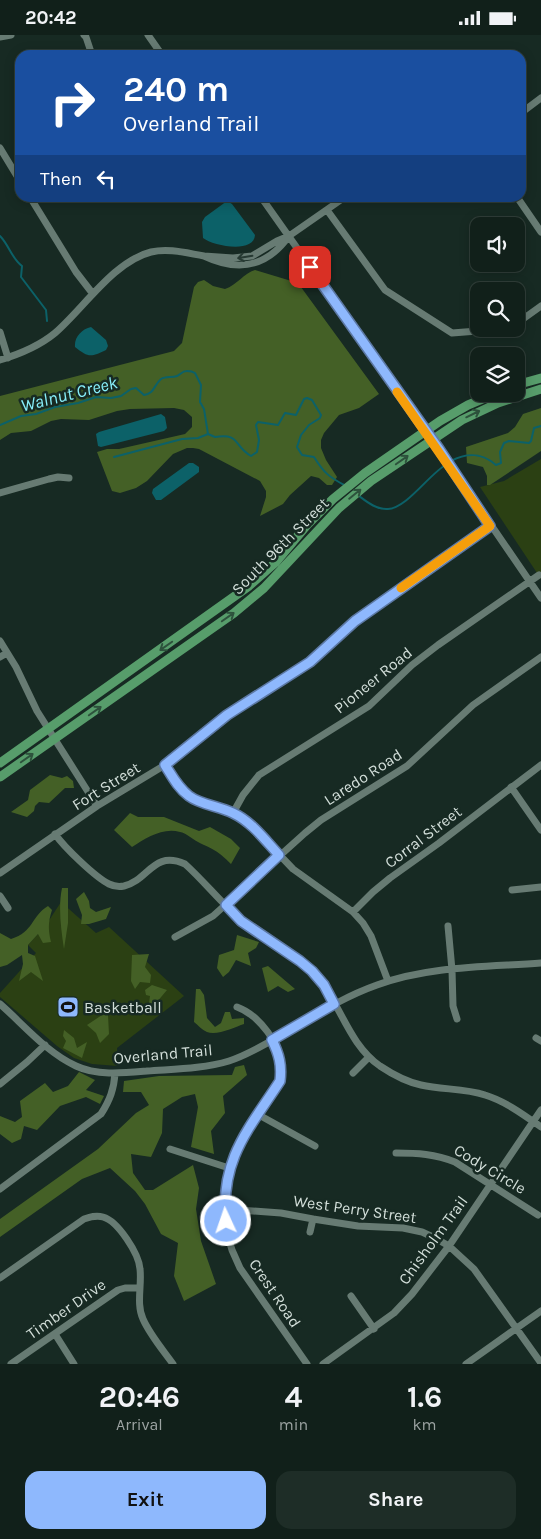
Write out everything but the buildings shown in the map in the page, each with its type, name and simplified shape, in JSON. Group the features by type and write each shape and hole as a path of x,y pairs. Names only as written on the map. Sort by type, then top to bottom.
{"main road":[{"path":"525,382 541,378"},
{"name":"South 96th Street","path":"0,777 234,613 264,588 339,508 371,481 449,427 480,411 541,389"},
{"name":"South 96th Street","path":"0,763 249,586 275,563 307,525 333,499 365,473 454,413 477,402"}],"street":[{"path":"0,37 11,35"},
{"path":"84,35 90,50"},
{"path":"148,35 158,50"},
{"path":"526,109 541,98"},
{"path":"0,148 15,173"},
{"path":"33,202 76,272 94,294"},
{"path":"265,202 541,598"},
{"path":"0,332 4,359 31,349 55,333 121,267 134,259 149,253 173,250 204,256 233,258 252,256 277,241 289,237 338,202"},
{"path":"520,202 541,232"},
{"path":"327,210 385,290 452,333 470,332"},
{"path":"525,318 541,307"},
{"path":"0,493 58,477 69,479"},
{"name":"Fort Street","path":"0,873 97,806 165,765 227,715 310,662 355,621 490,526"},
{"name":"Pioneer Road","path":"233,813 242,795 259,775 364,709 425,655 539,575"},
{"path":"0,641 24,683 37,711 97,806"},
{"path":"0,657 7,653"},
{"name":"Laredo Road","path":"175,937 213,917 279,855 321,820 407,766 473,705 541,657"},
{"path":"165,765 178,786 189,796 200,802 233,813 252,826 302,877 354,912 371,936 388,981"},
{"name":"Corral Street","path":"354,912 372,892 541,765"},
{"path":"511,787 541,830"},
{"path":"55,835 62,844 110,885 124,886 133,882 162,861 177,860 184,864 246,925 312,971 324,985 350,1032 369,1057 406,1080 422,1086 486,1095 541,1127"},
{"path":"512,890 541,887"},
{"path":"0,896 8,908"},
{"path":"448,926 453,1007 456,1019"},
{"name":"Overland Trail","path":"0,1004 64,1060 78,1067 115,1073 202,1066 228,1061 254,1051 334,1004 388,981 420,973 541,963"},
{"name":"Crest Road","path":"237,1007 252,1015 272,1040 279,1055 282,1068 280,1081 236,1151 229,1168 224,1196 227,1233 240,1269 307,1364"},
{"path":"0,1084 28,1062 45,1045"},
{"path":"353,1073 369,1057"},
{"path":"0,1189 101,1114 112,1093 115,1073"},
{"name":"Chisholm Trail","path":"323,1364 374,1329 394,1313 412,1294 449,1246 541,1110"},
{"path":"258,1115 315,1146"},
{"path":"170,1149 229,1168"},
{"name":"Cody Circle","path":"396,1153 422,1153 441,1156 455,1162 538,1215"},
{"name":"West Perry Street","path":"225,1209 282,1213 358,1226 404,1228 422,1232 449,1246 474,1269 541,1363"},
{"path":"0,1278 84,1219 94,1216 112,1221 138,1257 142,1318 173,1364"},
{"path":"310,1232 313,1219"},
{"name":"Timber Drive","path":"11,1364 118,1290 140,1288"},
{"path":"351,1296 374,1329"},
{"path":"466,1364 541,1311"},
{"path":"54,1334 74,1364"}],"green space":[{"path":"255,270 298,283 379,394 359,408 339,415 324,433 321,440 321,448 337,477 332,485 327,485 319,478 311,476 283,504 260,516 266,491 260,481 199,449 187,448 173,454 147,481 136,488 120,493 112,491 97,452 185,434 192,427 192,417 184,410 174,408 130,409 89,420 61,419 51,421 31,431 11,433 0,440 0,396 174,351 182,343 194,287 198,282 204,280 213,286 225,289"},
{"path":"541,408 541,451 490,485 487,485 487,476 483,467 467,463 466,447 508,433 515,427 523,414"},
{"path":"541,459 541,579 480,487 504,481"},
{"path":"50,775 62,778 67,776 73,781 74,788 65,788 49,803 39,802 35,806 34,811 27,817 11,812 28,800 30,790"},
{"path":"130,813 138,817 164,817 199,831 210,827 231,839 240,848 231,864 215,851 185,834 174,831 155,834 132,847 114,830"},
{"path":"62,888 68,888 68,923 64,949 60,910"},
{"path":"84,892 89,901 90,908 96,912 111,907 106,919 89,924 81,924 82,915 76,899"},
{"path":"61,902 96,933 109,927 184,996 117,1048 118,1066 92,1064 74,1058 57,1046 0,997 0,993 36,953 28,945 46,925"},
{"path":"48,906 52,910 49,926 51,942 43,943 38,934 28,945 28,953 35,956 43,981 31,972 19,981 23,964 22,955 7,965 0,967 0,933 11,939 18,936"},
{"path":"237,935 259,942 256,948 248,953 251,966 236,960 229,972 223,977 217,968 219,955 234,950"},
{"path":"149,954 145,967 151,975 150,983 140,982 135,989 131,981 132,955"},
{"path":"268,966 295,989 288,992 278,986 268,992 262,968"},
{"path":"152,985 167,990 156,1003 149,1004 150,996 146,995 145,990"},
{"path":"196,989 200,989 204,995 207,1018 215,1027 221,1023 225,1012 230,1012 232,1019 244,1018 244,1024 216,1033 203,1030 194,1022"},
{"path":"105,1013 108,1015 109,1034 100,1043 96,1033 87,1025"},
{"path":"64,1030 74,1038 77,1048 87,1042 82,1058 63,1048 66,1041 63,1036"},
{"path":"244,1065 247,1075 223,1096 225,1113 211,1131 214,1154 191,1147 198,1107 195,1094 182,1097 163,1109 162,1133 151,1157 131,1154 133,1173 145,1190 153,1190 193,1165 199,1188 196,1209 201,1241 216,1284 184,1301 174,1276 178,1243 161,1234 145,1204 135,1191 110,1168 82,1179 0,1237 0,1219 98,1149 136,1113 149,1105 141,1092 123,1092 124,1081 159,1076 232,1075 235,1067"},
{"path":"79,1072 95,1080 86,1090 104,1096 100,1104 86,1097 60,1106 37,1130 24,1126 21,1139 12,1143 0,1134 0,1116 15,1122 22,1117 20,1101 45,1083 53,1092 68,1086"}],"water":[{"path":"226,202 229,202 255,235 253,241 248,245 232,247 208,241 203,238 202,222 205,217"},
{"path":"91,327 106,340 108,346 106,350 89,355 75,347 75,343 79,334"},
{"path":"161,414 165,417 167,428 164,431 101,447 98,446 96,434 99,432"},
{"path":"189,463 199,467 199,472 161,500 156,500 152,493 153,489"}],"waterway":[{"path":"0,236 22,266 21,277 46,310 47,321"},
{"name":"Walnut Creek","path":"0,425 21,416 36,414 55,407 78,403 96,397 111,398 121,396 131,389 136,388 144,395 152,391 161,379 177,376 185,371 191,371 195,373 201,385 200,402 204,409 208,434 215,437 223,436 233,439 251,456 257,452 259,440 256,425 258,422 278,425 285,413 296,415 304,399 312,400 321,415 301,435 297,447 302,455 314,457 327,474 346,486"},
{"name":"Walnut Creek","path":"451,461 463,456 475,455 485,458 496,465 501,463 500,452 504,443 509,441 529,443 534,428 541,426"},
{"path":"114,457 182,439 198,438 208,434"},
{"name":"Walnut Creek","path":"359,496 380,508 388,509 395,507 403,503 447,464"}],"slow traffic":[{"path":"397,392 439,449 490,526 401,588"}],"place":[{"name":"Basketball","path":"68,1007"}],"route":[{"path":"226,1221 224,1196 229,1168 244,1137 280,1081 282,1068 279,1055 272,1040 334,1004 324,985 312,971 241,921 226,905 279,855 252,826 233,813 200,802 189,796 178,786 165,765 227,715 310,662 355,621 490,526 439,449 310,267"}]}
